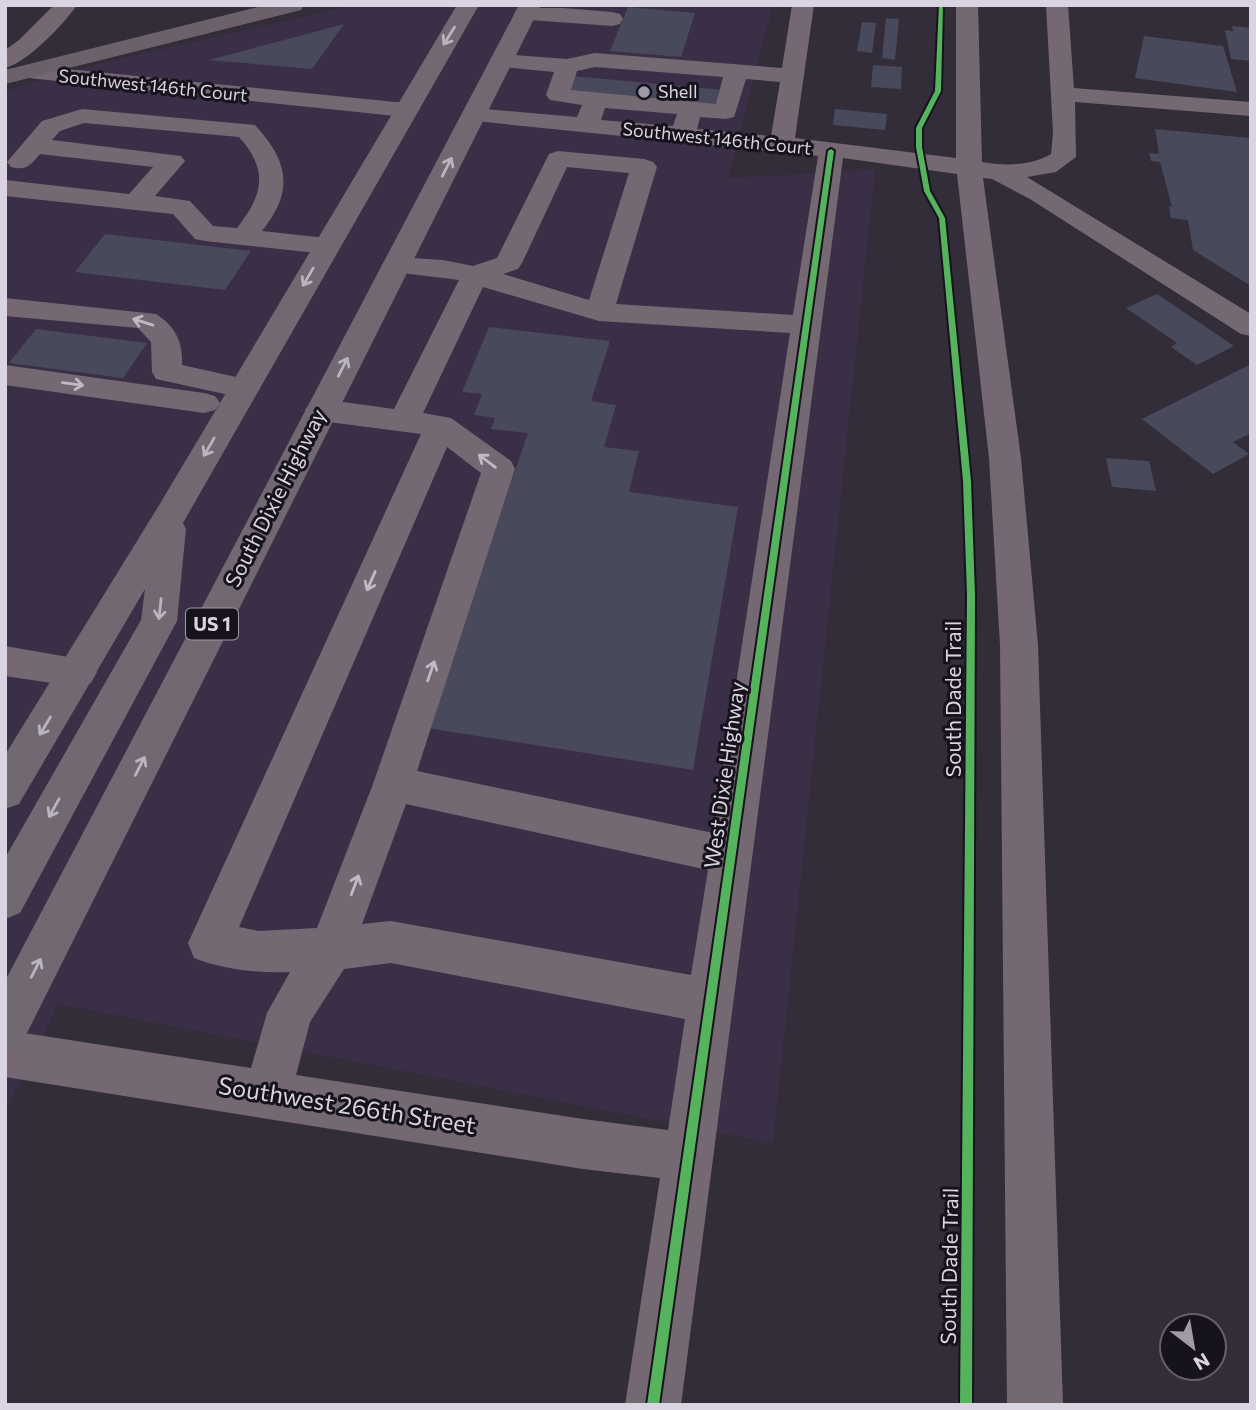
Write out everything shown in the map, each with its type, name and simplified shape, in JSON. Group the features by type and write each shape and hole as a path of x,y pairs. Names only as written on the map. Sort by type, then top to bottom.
{"highway":[{"path":"5,791 170,516 468,5"},
{"name":"South Dixie Highway","path":"5,1029 396,265 468,99 502,61 528,10"},
{"path":"5,898 159,621 170,516"}],"main road":[{"path":"16,75 255,10 293,5"}],"street":[{"path":"5,61 27,45 66,5"},
{"path":"782,145 803,5"},
{"path":"967,5 984,170 1018,645 1035,1405"},
{"path":"984,170 1047,167 1063,157 1065,133 1057,5"},
{"path":"528,10 563,14 615,13 595,60"},
{"path":"502,61 567,66 595,60 793,76"},
{"path":"567,66 558,95 726,112 736,73"},
{"name":"Southwest 146th Court","path":"16,75 405,110"},
{"path":"1063,94 1251,109"},
{"name":"Southwest 146th Court","path":"468,99 586,126 782,145 984,170 1039,193 1251,327"},
{"path":"586,126 596,100"},
{"path":"683,135 690,109"},
{"path":"5,179 51,126 82,116 246,130 257,141 272,169 269,202 244,237"},
{"path":"34,146 172,161 136,202"},
{"name":"West Dixie Highway","path":"653,1405 831,151"},
{"path":"475,275 508,263 558,159 644,167 599,312"},
{"path":"5,188 181,207 205,233 326,246"},
{"path":"396,265 443,268 475,275 599,312 806,325"},
{"path":"475,275 422,423 210,943 258,953 391,942 710,1001"},
{"path":"5,307 146,320 163,331 168,346 167,372"},
{"path":"132,391 167,372 237,398"},
{"path":"5,375 132,391 237,398"},
{"path":"267,1093 290,1013 331,949 393,784 499,469 422,423 321,410"},
{"path":"5,661 78,672"},
{"path":"393,784 731,856"},
{"name":"Southwest 266th Street","path":"5,1053 583,1144 688,1157"}],"shaded area":[{"path":"355,5 773,5 728,178 875,170 773,1143 58,1004 5,1113 5,91 94,65"}],"building":[{"path":"628,7 695,13 681,57 610,51"},
{"path":"886,18 899,19 895,60 882,58"},
{"path":"862,22 876,23 872,53 857,51"},
{"path":"344,24 312,69 209,60"},
{"path":"1232,26 1251,28 1251,61 1231,59 1225,30 1233,31"},
{"path":"1144,36 1223,46 1237,92 1135,78"},
{"path":"873,65 902,67 901,89 871,87"},
{"name":"Shell","path":"572,76 723,90 718,107 565,93"},
{"path":"835,109 887,114 885,130 833,125"},
{"path":"1155,129 1251,138 1251,286 1193,250 1188,220 1171,218 1169,206 1172,207 1160,162 1151,161 1149,153 1159,154"},
{"path":"105,234 251,251 225,290 75,272"},
{"path":"1157,294 1234,346 1197,365 1171,347 1177,343 1126,308"},
{"path":"489,327 610,341 591,401 616,405 604,447 639,451 629,492 738,507 693,770 427,728 528,433 491,429 495,418 474,415 482,394 462,392"},
{"path":"36,329 147,343 123,378 9,363"},
{"path":"1251,364 1251,433 1233,442 1249,454 1213,474 1142,419"},
{"path":"1106,458 1149,461 1156,491 1112,487"}],"cycle path":[{"name":"South Dade Trail","path":"941,5 938,91 919,128 919,147 927,191 942,218 967,481 971,595 966,1405"},
{"path":"653,1405 831,151"}],"place":[{"name":"Shell","path":"644,92"}]}
